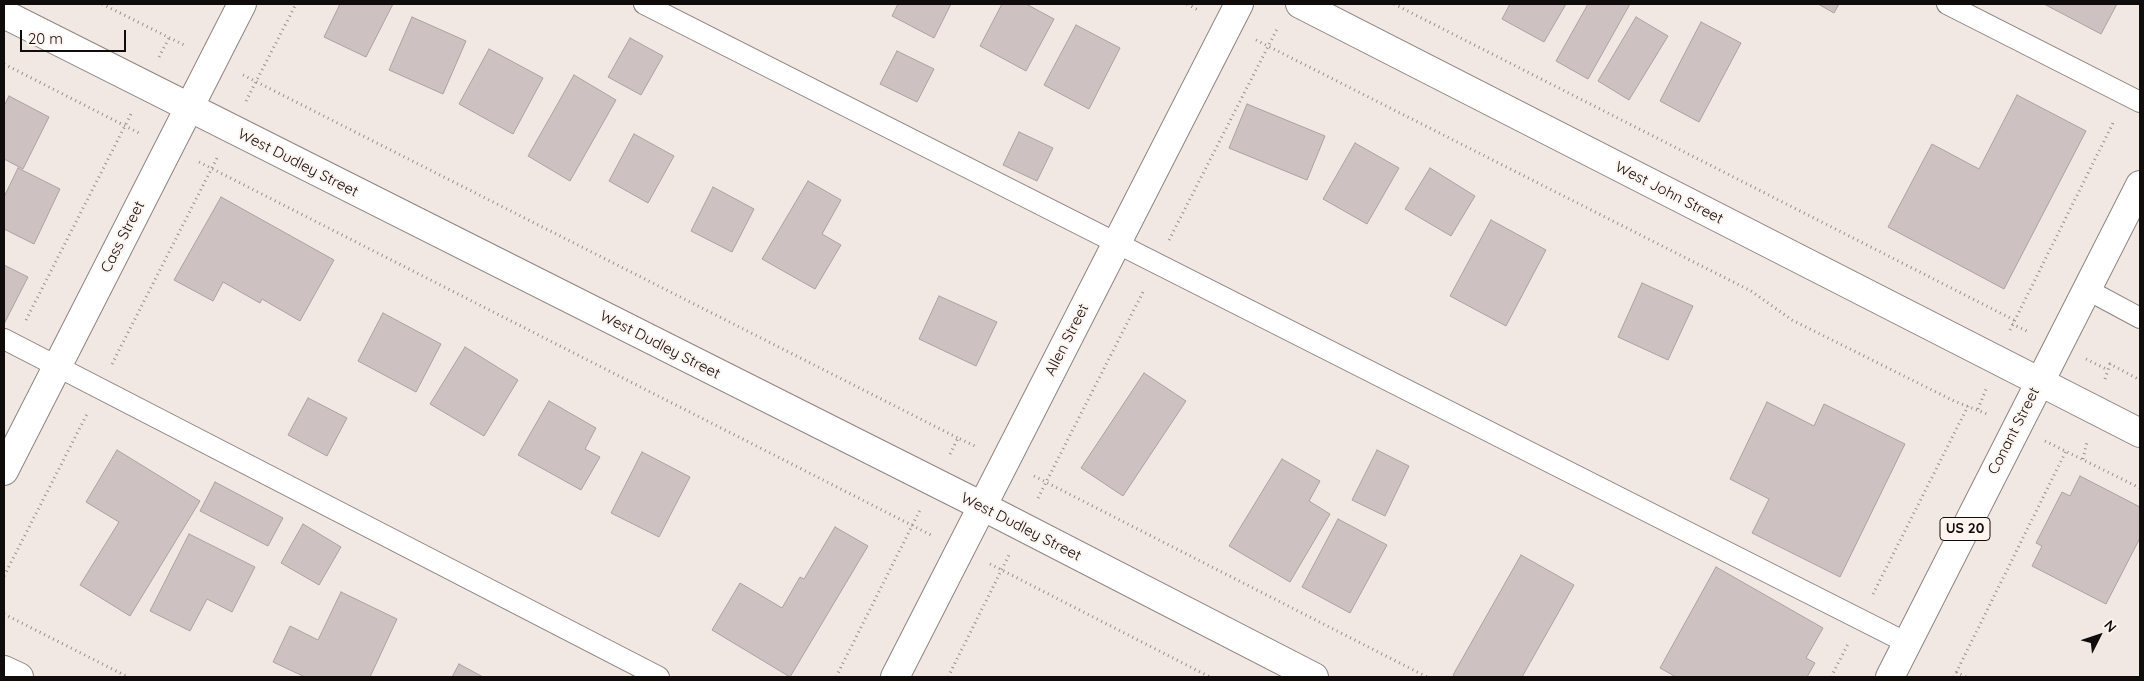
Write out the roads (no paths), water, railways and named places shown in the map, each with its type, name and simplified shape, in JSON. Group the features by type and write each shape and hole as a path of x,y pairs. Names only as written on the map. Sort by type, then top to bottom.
{"street":[{"name":"Cass Street","path":"4,471 242,4"},
{"name":"Allen Street","path":"895,677 1239,4"},
{"name":"West John Street","path":"1300,4 2140,433"},
{"name":"West Dudley Street","path":"4,14 188,109 982,506 1314,677"},
{"name":"Conant Street","path":"1890,677 2140,185"},
{"path":"4,670 19,677"}],"lane":[{"path":"644,4 1907,643"},
{"path":"1947,4 2134,99"},
{"path":"2086,289 2140,318"},
{"path":"8,342 659,677"}]}
